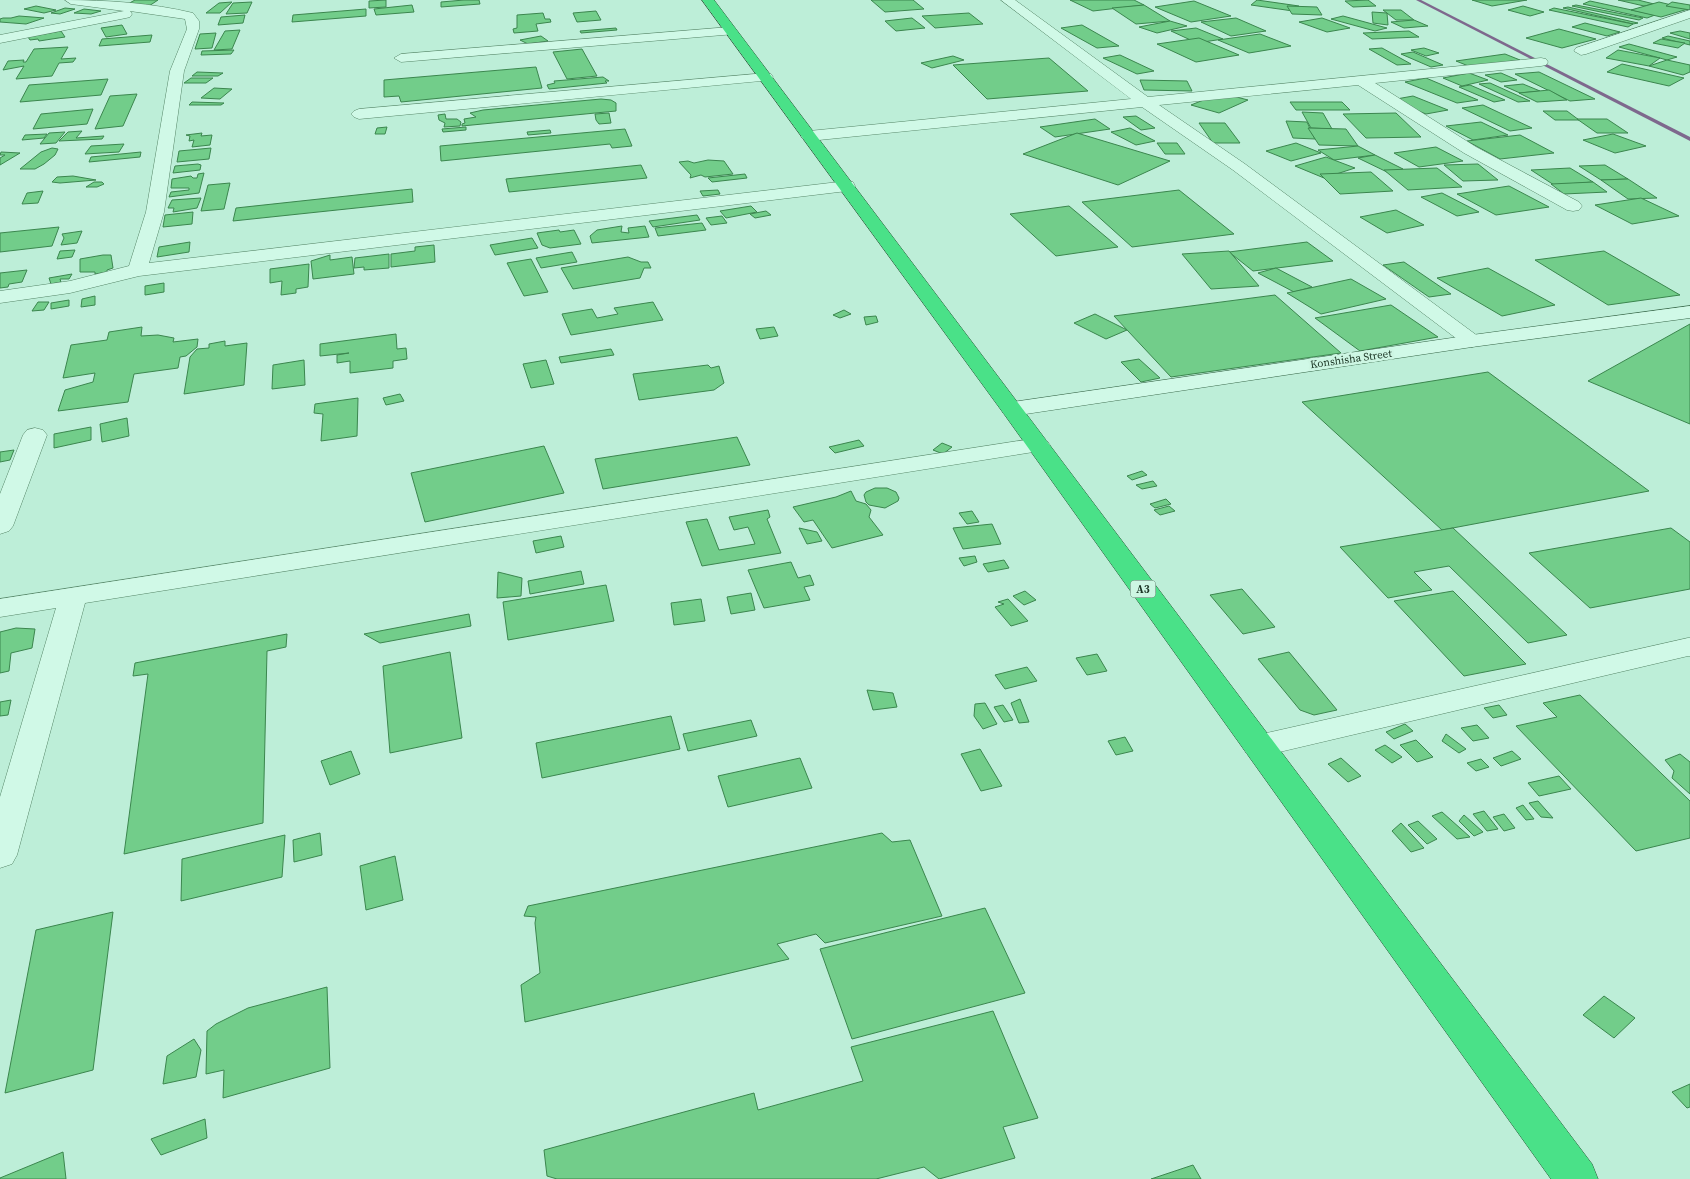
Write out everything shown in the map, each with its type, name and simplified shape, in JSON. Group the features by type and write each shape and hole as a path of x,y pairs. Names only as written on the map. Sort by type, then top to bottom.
{"highway":[{"name":"A3","path":"708,0 848,186 1577,1179"}],"street":[{"path":"71,0 189,16 193,21 193,29 177,71 155,212 137,270"},
{"path":"1007,0 1144,102 1239,167 1472,341"},
{"path":"0,39 144,10"},
{"path":"1581,50 1690,14"},
{"path":"401,58 730,31"},
{"path":"809,136 1541,62"},
{"path":"359,114 766,77"},
{"path":"1360,80 1470,150 1573,206"},
{"path":"0,298 44,293 94,283 137,270 848,186"},
{"name":"Konshisha Street","path":"1012,409 1472,341 1690,312"},
{"path":"0,526 35,435"},
{"path":"0,608 1038,445"},
{"path":"0,855 73,596"},
{"path":"1258,746 1688,647"}],"building":[{"path":"135,0 158,0 149,6 126,5"},
{"path":"386,0 386,7 369,8 369,1"},
{"path":"479,0 480,4 441,7 441,2"},
{"path":"871,0 913,0 924,9 885,12"},
{"path":"1070,0 1134,0 1144,5 1093,11"},
{"path":"1257,0 1299,6 1293,11 1251,5"},
{"path":"1368,0 1376,6 1353,7 1345,1"},
{"path":"1472,0 1527,0 1492,6"},
{"path":"1618,0 1638,0 1654,4 1644,6"},
{"path":"1194,1 1231,16 1191,22 1155,7"},
{"path":"1590,1 1655,15 1647,18 1583,4"},
{"path":"232,2 220,13 206,13 219,3"},
{"path":"252,2 247,13 226,14 233,3"},
{"path":"1659,2 1688,9 1661,17 1631,10"},
{"path":"1672,2 1690,5 1690,10 1666,6"},
{"path":"412,5 414,12 376,15 374,9"},
{"path":"1144,5 1170,21 1136,24 1112,8"},
{"path":"1576,5 1643,18 1639,20 1572,6"},
{"path":"36,6 56,10 44,13 24,9"},
{"path":"1287,6 1317,7 1322,15 1292,14"},
{"path":"1523,6 1544,12 1530,16 1508,10"},
{"path":"1568,7 1638,23 1633,24 1563,8"},
{"path":"65,8 75,9 60,14 51,13"},
{"path":"1554,8 1633,24 1628,27 1549,10"},
{"path":"84,9 101,11 91,14 74,13"},
{"path":"366,9 366,16 292,22 293,15"},
{"path":"1383,10 1401,10 1414,20 1396,20"},
{"path":"596,11 601,20 577,22 573,13"},
{"path":"1372,12 1387,13 1388,25 1373,23"},
{"path":"543,13 545,19 550,19 551,22 536,24 538,31 514,33 513,29 517,28 517,15"},
{"path":"969,13 983,24 935,28 922,16"},
{"path":"245,15 243,23 218,25 221,17"},
{"path":"19,16 44,18 26,24 0,22 0,19 3,18"},
{"path":"1343,16 1387,28 1375,31 1331,19"},
{"path":"912,18 925,28 896,31 885,21"},
{"path":"1236,18 1266,31 1231,36 1201,22"},
{"path":"1322,18 1350,28 1327,32 1299,22"},
{"path":"1414,20 1428,26 1404,28 1391,22"},
{"path":"1170,21 1187,26 1157,33 1139,27"},
{"path":"1585,23 1620,32 1607,36 1572,27"},
{"path":"122,25 127,34 106,37 101,28"},
{"path":"1082,25 1119,46 1097,48 1061,28"},
{"path":"616,28 617,30 581,33 580,31"},
{"path":"1196,28 1223,39 1197,43 1171,31"},
{"path":"1559,29 1596,39 1562,48 1526,38"},
{"path":"240,30 232,49 214,50 225,31"},
{"path":"61,31 65,37 39,41 38,39 30,40 28,37"},
{"path":"1409,31 1419,37 1372,39 1363,33"},
{"path":"1680,31 1690,33 1690,39 1670,33"},
{"path":"216,33 212,48 195,49 200,34"},
{"path":"1260,34 1291,46 1249,53 1218,40"},
{"path":"152,35 150,42 99,46 102,39"},
{"path":"541,36 548,41 528,44 520,40"},
{"path":"1668,36 1690,41 1690,45 1662,38"},
{"path":"1199,38 1239,55 1196,62 1157,44"},
{"path":"1661,39 1685,43 1678,48 1653,43"},
{"path":"1629,44 1677,57 1667,60 1619,47"},
{"path":"68,47 61,59 76,58 73,62 59,63 52,76 16,79 24,66 3,70 8,61 24,60 23,62 26,62 34,49"},
{"path":"1382,48 1411,64 1397,65 1369,49"},
{"path":"1424,48 1439,53 1426,56 1411,50"},
{"path":"582,49 597,76 567,79 553,52"},
{"path":"234,50 231,54 201,55 202,51"},
{"path":"1618,50 1660,58 1649,66 1606,58"},
{"path":"1413,52 1443,65 1431,67 1401,54"},
{"path":"1505,54 1520,60 1471,67 1456,61"},
{"path":"1120,55 1154,71 1137,74 1103,58"},
{"path":"953,56 964,60 932,68 921,63"},
{"path":"1049,58 1088,91 987,99 953,65"},
{"path":"1667,60 1690,65 1690,72 1683,75 1649,66"},
{"path":"1622,64 1684,78 1669,86 1607,72"},
{"path":"536,67 542,88 401,102 399,96 384,97 384,80"},
{"path":"197,72 223,73 218,76 192,76"},
{"path":"1539,72 1595,99 1570,101 1515,74"},
{"path":"1469,73 1488,80 1462,86 1443,78"},
{"path":"1501,73 1517,80 1501,82 1485,75"},
{"path":"603,77 609,81 605,81 607,83 549,89 547,85 555,83 554,81"},
{"path":"191,78 213,78 206,83 184,83"},
{"path":"1426,78 1478,100 1457,103 1405,82"},
{"path":"108,79 101,95 20,102 29,85"},
{"path":"1140,80 1187,81 1192,91 1144,90"},
{"path":"1490,83 1530,101 1518,102 1479,84"},
{"path":"1523,84 1540,91 1520,93 1504,86"},
{"path":"1470,85 1505,100 1494,102 1459,87"},
{"path":"214,88 232,89 220,99 201,98"},
{"path":"1549,90 1567,100 1537,102 1519,93"},
{"path":"1221,93 1248,100 1219,113 1191,105"},
{"path":"137,94 123,126 95,129 110,96"},
{"path":"1413,96 1448,110 1426,114 1391,100"},
{"path":"601,99 611,100 616,103 616,111 462,126 465,123 464,119 476,117 470,113 483,110"},
{"path":"192,102 224,103 221,105 189,105"},
{"path":"1290,102 1342,102 1350,110 1296,110"},
{"path":"1483,105 1532,128 1510,131 1462,108"},
{"path":"93,109 87,124 33,129 41,114"},
{"path":"1543,111 1567,111 1579,120 1555,120"},
{"path":"1302,112 1323,113 1332,129 1311,128"},
{"path":"609,113 611,123 599,124 595,114"},
{"path":"1396,113 1421,137 1366,138 1343,114"},
{"path":"445,114 446,119 457,119 461,122 460,126 444,127 445,123 439,120 438,115"},
{"path":"1136,116 1155,128 1141,130 1123,117"},
{"path":"1095,119 1110,129 1055,137 1040,127"},
{"path":"1577,119 1607,119 1628,133 1597,133"},
{"path":"1286,121 1307,122 1315,139 1293,138"},
{"path":"1481,122 1508,135 1473,140 1446,126"},
{"path":"1199,123 1225,123 1240,143 1213,143"},
{"path":"387,127 385,134 375,134 377,128"},
{"path":"466,127 466,130 443,132 442,129"},
{"path":"1130,128 1155,141 1136,145 1111,132"},
{"path":"1308,128 1346,129 1358,146 1319,145"},
{"path":"625,129 632,146 612,148 610,144 441,161 440,146"},
{"path":"550,130 551,133 528,135 527,132"},
{"path":"82,131 76,138 104,136 102,139 59,141 68,132"},
{"path":"65,132 56,143 40,144 49,133"},
{"path":"202,133 201,136 212,135 210,145 192,147 194,140 189,141 190,136 186,135"},
{"path":"1077,133 1170,161 1118,185 1023,154"},
{"path":"47,134 44,138 22,140 25,135"},
{"path":"1613,134 1646,146 1615,153 1583,140"},
{"path":"1520,135 1554,153 1500,159 1467,141"},
{"path":"1157,143 1177,143 1185,154 1165,154"},
{"path":"1296,143 1321,153 1291,161 1266,151"},
{"path":"124,144 119,152 85,154 91,146"},
{"path":"1358,146 1375,155 1334,160 1318,150"},
{"path":"1436,147 1463,161 1419,167 1394,153"},
{"path":"52,148 58,149 55,155 44,164 35,169 20,169 41,152"},
{"path":"211,148 209,159 177,162 179,151"},
{"path":"1,152 20,153 0,165 0,158 5,155 0,155"},
{"path":"141,152 140,157 89,162 91,157"},
{"path":"1375,155 1403,169 1387,172 1358,158"},
{"path":"1326,157 1355,168 1324,178 1295,166"},
{"path":"708,160 724,161 733,174 705,177 701,175 690,178 691,175 679,162 688,161 694,163"},
{"path":"1478,164 1498,180 1463,181 1444,165"},
{"path":"201,165 200,170 173,173 175,166"},
{"path":"641,165 647,178 509,192 506,179"},
{"path":"1605,165 1628,179 1601,180 1579,166"},
{"path":"1437,168 1462,187 1408,190 1384,170"},
{"path":"1570,168 1593,182 1554,185 1531,170"},
{"path":"1371,172 1393,191 1340,194 1320,174"},
{"path":"204,173 199,193 169,197 171,192 189,190 189,188 171,188 172,179 191,176 197,178 198,174"},
{"path":"745,174 747,178 712,182 708,178"},
{"path":"73,176 96,180 52,182 57,177"},
{"path":"1628,179 1657,198 1628,199 1601,180"},
{"path":"94,182 102,182 104,184 97,187 86,187"},
{"path":"1593,182 1607,192 1564,194 1551,184"},
{"path":"230,183 224,209 201,211 208,185"},
{"path":"1509,186 1549,207 1496,215 1457,194"},
{"path":"412,189 413,202 233,221 236,208"},
{"path":"718,190 720,194 703,196 700,191"},
{"path":"1179,190 1234,234 1132,247 1082,202"},
{"path":"43,191 38,203 22,204 27,193"},
{"path":"1442,193 1479,212 1457,216 1421,197"},
{"path":"201,198 197,208 173,212 174,208 168,208 172,200"},
{"path":"1641,198 1679,216 1632,224 1595,205"},
{"path":"751,206 757,212 726,218 720,211"},
{"path":"1069,206 1118,247 1056,256 1010,214"},
{"path":"1396,210 1424,225 1387,233 1360,217"},
{"path":"766,211 771,215 755,218 750,214"},
{"path":"193,212 192,224 163,227 165,215"},
{"path":"697,215 700,220 653,227 649,221"},
{"path":"722,216 727,223 711,225 706,218"},
{"path":"702,223 706,230 658,236 655,228"},
{"path":"622,226 621,232 629,233 628,228 645,226 649,237 592,243 590,236 597,230"},
{"path":"59,227 52,246 0,252 0,233"},
{"path":"559,230 560,232 574,230 581,244 550,248 542,245 537,233"},
{"path":"82,231 77,243 61,245 64,238 62,234"},
{"path":"532,238 538,248 495,255 490,245"},
{"path":"190,242 189,252 157,257 159,247"},
{"path":"1307,242 1333,261 1253,271 1229,252"},
{"path":"434,245 435,262 391,267 391,254 415,251 415,247"},
{"path":"75,250 72,257 57,259 60,251"},
{"path":"1229,251 1259,286 1211,289 1182,254"},
{"path":"1604,251 1680,295 1608,305 1535,260"},
{"path":"572,252 577,262 541,268 536,258"},
{"path":"389,254 389,268 364,270 364,267 354,268 355,258"},
{"path":"111,255 113,268 107,270 107,272 95,274 95,272 80,272 80,259"},
{"path":"330,255 330,260 352,257 354,274 313,279 311,261"},
{"path":"628,257 641,262 648,262 651,268 644,268 640,278 573,289 561,268"},
{"path":"531,259 548,292 524,296 507,263"},
{"path":"1404,262 1451,294 1429,297 1383,265"},
{"path":"309,264 308,287 296,289 296,293 281,295 282,281 270,283 270,269"},
{"path":"1276,268 1312,287 1294,292 1258,273"},
{"path":"1488,268 1555,305 1502,316 1437,278"},
{"path":"27,270 22,282 0,288 0,273"},
{"path":"72,274 69,279 60,279 61,282 51,284 49,278"},
{"path":"1351,279 1386,299 1321,314 1287,293"},
{"path":"164,283 164,292 145,295 145,286"},
{"path":"1275,295 1341,353 1171,377 1114,316"},
{"path":"95,296 95,305 81,307 82,299"},
{"path":"69,300 69,306 51,309 51,303"},
{"path":"38,302 49,302 44,310 32,311"},
{"path":"653,302 663,320 571,335 562,314 592,309 597,318 618,314 614,308"},
{"path":"1391,305 1438,337 1360,351 1315,318"},
{"path":"844,310 851,314 840,318 833,315"},
{"path":"1095,314 1127,330 1106,339 1074,323"},
{"path":"876,316 878,322 866,325 864,317"},
{"path":"1690,324 1690,424 1588,381"},
{"path":"142,327 141,336 158,335 174,338 173,342 198,339 197,347 186,356 180,357 178,368 134,374 128,402 58,411 65,390 93,382 95,373 63,378 71,345 107,340 109,332"},
{"path":"774,327 778,336 760,339 756,329"},
{"path":"396,334 397,349 406,348 407,359 393,361 393,368 350,373 350,361 337,363 337,355 349,353 320,356 320,344"},
{"path":"225,341 225,346 247,343 244,385 184,394 190,357 197,349 209,348 209,344"},
{"path":"611,349 614,355 561,363 559,357"},
{"path":"1139,359 1160,378 1141,382 1121,362"},
{"path":"304,360 305,385 272,389 273,365"},
{"path":"546,360 554,384 531,388 523,364"},
{"path":"708,365 711,368 719,366 724,383 714,390 639,400 633,374"},
{"path":"1488,372 1649,491 1442,530 1302,402"},
{"path":"400,394 404,401 386,405 383,398"},
{"path":"358,398 357,436 321,441 323,414 314,413 315,404"},
{"path":"127,418 129,436 102,442 100,424"},
{"path":"91,427 91,440 54,448 54,434"},
{"path":"737,437 750,465 603,489 595,459"},
{"path":"859,440 864,446 835,453 829,447"},
{"path":"942,443 952,447 943,454 933,450"},
{"path":"544,446 564,493 425,522 411,473"},
{"path":"14,450 10,460 0,462 0,452"},
{"path":"1142,471 1147,475 1132,480 1127,476"},
{"path":"1153,481 1157,486 1142,489 1136,485"},
{"path":"875,488 887,488 896,492 899,498 898,501 885,508 869,505 864,495"},
{"path":"851,491 856,501 866,504 871,510 869,517 883,535 832,548 813,520 804,522 793,507 836,497"},
{"path":"1166,499 1171,504 1155,508 1150,504"},
{"path":"1169,506 1175,511 1160,515 1154,510"},
{"path":"768,510 770,517 767,519 781,553 702,566 686,522 707,519 719,550 755,544 748,527 734,530 729,517"},
{"path":"972,511 979,522 967,524 959,513"},
{"path":"992,524 1001,544 963,549 953,528"},
{"path":"799,528 817,532 822,541 807,544"},
{"path":"1453,528 1567,635 1528,643 1449,566 1414,572 1432,590 1388,598 1340,547"},
{"path":"1671,528 1690,542 1690,589 1590,608 1529,553"},
{"path":"561,536 564,547 536,553 533,541"},
{"path":"975,556 977,562 964,566 959,558"},
{"path":"1004,560 1009,568 988,572 983,564"},
{"path":"791,562 798,578 810,575 814,585 804,587 810,600 764,608 748,570"},
{"path":"581,571 584,584 530,594 528,581"},
{"path":"498,572 522,578 521,596 497,598"},
{"path":"606,585 614,621 508,640 503,602"},
{"path":"1242,589 1275,627 1243,634 1210,595"},
{"path":"1025,591 1036,600 1024,605 1013,596"},
{"path":"1453,591 1526,664 1464,676 1394,601"},
{"path":"751,593 755,610 731,614 727,597"},
{"path":"701,599 705,621 674,625 671,603"},
{"path":"1008,599 1028,621 1011,626 995,607 1004,604 998,602"},
{"path":"469,614 471,626 380,643 364,634"},
{"path":"16,628 35,629 32,648 11,653 9,671 0,673 0,632"},
{"path":"287,634 286,647 267,651 263,823 124,854 148,674 133,676 135,663"},
{"path":"450,652 462,738 390,753 383,666"},
{"path":"1289,652 1337,710 1314,715 1300,710 1258,659"},
{"path":"1097,654 1107,671 1087,675 1076,658"},
{"path":"1027,667 1037,681 1005,689 995,675"},
{"path":"867,690 893,693 897,707 873,710"},
{"path":"1580,695 1690,801 1690,838 1636,851 1516,726 1557,717 1543,703"},
{"path":"1020,699 1029,722 1019,723 1011,703"},
{"path":"11,700 8,715 0,716 0,702"},
{"path":"985,703 997,724 983,729 974,716 975,704"},
{"path":"1003,705 1013,720 1004,722 994,707"},
{"path":"1499,705 1507,715 1493,718 1484,708"},
{"path":"671,716 680,749 542,778 536,743"},
{"path":"751,720 757,736 688,751 683,734"},
{"path":"1405,724 1413,731 1394,739 1386,732"},
{"path":"1477,725 1489,738 1473,741 1461,728"},
{"path":"1446,734 1466,749 1459,753 1442,741"},
{"path":"1125,737 1133,751 1116,755 1108,741"},
{"path":"1416,740 1433,757 1417,762 1400,745"},
{"path":"1385,745 1402,757 1392,763 1375,750"},
{"path":"980,749 1002,786 981,791 961,754"},
{"path":"351,751 360,774 330,785 321,761"},
{"path":"1512,751 1521,759 1501,766 1493,758"},
{"path":"1680,754 1690,762 1690,794 1672,778 1674,771 1665,760"},
{"path":"800,758 812,788 728,807 718,776"},
{"path":"1341,758 1361,776 1348,782 1328,764"},
{"path":"1481,759 1489,767 1476,771 1467,763"},
{"path":"1559,776 1571,789 1539,796 1528,783"},
{"path":"1538,801 1553,818 1541,817 1529,803"},
{"path":"1523,805 1534,819 1526,820 1516,808"},
{"path":"1484,811 1498,829 1487,831 1473,814"},
{"path":"1442,812 1470,837 1457,839 1432,816"},
{"path":"1504,814 1515,828 1504,831 1493,817"},
{"path":"1464,815 1483,832 1474,836 1459,821"},
{"path":"1418,821 1437,839 1427,844 1408,825"},
{"path":"1401,823 1424,848 1411,852 1392,831"},
{"path":"320,833 322,855 294,862 293,840"},
{"path":"882,833 892,842 910,840 942,916 825,943 816,934 777,944 789,959 525,1022 521,985 540,973 536,917 524,916 528,906"},
{"path":"285,835 282,877 181,901 182,859"},
{"path":"395,856 403,900 366,910 360,866"},
{"path":"985,908 1025,993 852,1039 820,949"},
{"path":"113,912 93,1070 5,1093 36,930"},
{"path":"327,987 330,1068 223,1098 224,1070 206,1074 207,1031 216,1024 248,1008"},
{"path":"1604,996 1635,1018 1614,1038 1583,1015"},
{"path":"993,1011 1038,1118 1003,1127 1015,1158 939,1179 924,1167 876,1179 557,1179 547,1176 544,1150 754,1093 758,1110 863,1081 851,1047"},
{"path":"194,1039 201,1050 196,1077 163,1084 167,1056"},
{"path":"1690,1084 1690,1107 1687,1108 1672,1092"},
{"path":"205,1119 207,1138 161,1155 151,1139"},
{"path":"63,1152 66,1179 0,1179 0,1178"},
{"path":"1193,1165 1201,1179 1151,1179"}],"waterway":[{"path":"1418,0 1690,139"}]}
